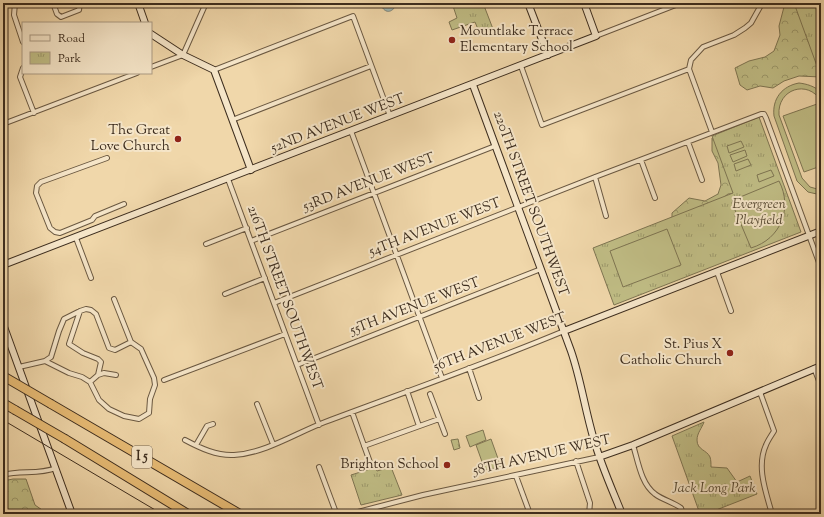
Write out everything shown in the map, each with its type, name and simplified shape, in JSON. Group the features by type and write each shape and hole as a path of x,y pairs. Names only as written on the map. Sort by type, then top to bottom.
{"highway":[{"name":"I 5","path":"3,376 238,513"},
{"name":"I 5","path":"3,403 188,514"}],"street":[{"path":"15,3 14,15 22,39"},
{"path":"53,3 57,14 61,17 79,10 80,4"},
{"path":"138,3 145,22"},
{"path":"152,67 183,55 206,3"},
{"path":"528,3 548,55"},
{"path":"584,3 596,36"},
{"name":"52ND AVENUE WEST","path":"3,265 473,85 681,3"},
{"path":"712,132 688,69 691,60 703,47 734,35 745,28 751,23 760,7 760,3"},
{"path":"214,70 353,16 390,116"},
{"path":"152,35 183,55 214,70 251,170"},
{"path":"232,120 371,66"},
{"path":"521,66 542,126 688,69"},
{"path":"22,71 20,77 34,113"},
{"path":"3,124 134,74"},
{"name":"220TH STREET SOUTHWEST","path":"473,85 564,331 580,380 588,418 599,457 622,514"},
{"name":"54TH AVENUE WEST","path":"274,303 595,177 761,114 764,114 766,118 809,236"},
{"path":"351,131 442,378"},
{"path":"688,142 702,180"},
{"name":"53RD AVENUE WEST","path":"251,241 495,146"},
{"path":"107,158 41,182 37,186 36,193 50,228 55,232 60,233 92,220 95,216 124,204"},
{"path":"641,160 655,198"},
{"path":"595,177 606,216"},
{"name":"216TH STREET SOUTHWEST","path":"228,178 319,425"},
{"path":"206,244 247,228"},
{"name":"56TH AVENUE WEST","path":"186,440 211,452 233,455 250,453 352,412 821,231"},
{"path":"809,236 821,268"},
{"path":"76,238 91,278"},
{"name":"55TH AVENUE WEST","path":"297,365 541,269"},
{"path":"717,272 731,311"},
{"path":"225,294 265,278"},
{"path":"45,361 90,382 99,400 109,409 124,416 139,419 149,413 150,399 155,386 154,378 141,349 131,342 114,299"},
{"path":"19,367 45,361 51,357 64,319 86,309 91,310 96,314 109,348 115,350 131,342"},
{"path":"80,311 69,344 83,354 98,359 101,362 98,375"},
{"path":"3,324 72,514"},
{"path":"164,380 285,334"},
{"name":"58TH AVENUE WEST","path":"350,514 423,495 599,457 633,446 821,366"},
{"path":"469,368 479,398"},
{"path":"814,368 821,386"},
{"path":"90,382 98,375 104,373 116,375"},
{"path":"407,392 419,426"},
{"path":"760,392 774,431 765,446 761,462 763,478 772,514"},
{"path":"430,394 445,434"},
{"path":"257,404 273,444"},
{"path":"352,412 371,465"},
{"path":"364,446 439,419"},
{"path":"196,445 208,426 213,424"},
{"path":"633,446 643,477 648,487 656,495 680,508 683,514"},
{"path":"576,461 590,503 588,514"},
{"path":"319,467 335,510 342,514"},
{"path":"3,475 10,473 41,473 56,468"},
{"path":"516,476 530,514"}],"green space":[{"path":"452,3 483,3 493,29 480,34 475,22 452,30 449,22 457,18"},
{"path":"785,3 821,3 821,77 799,76 784,81 773,88 760,86 747,90 740,85 735,68 749,61 765,57 774,51 780,35 779,26"},
{"path":"794,3 821,3 821,77"},
{"path":"799,83 816,88 821,92 821,101 809,90 794,90 788,93 783,99 780,106 779,115 802,178 810,187 821,190 821,195 808,192 797,181 774,116 775,104 779,94 788,87"},
{"path":"817,104 821,114 821,166 804,172 783,116"},
{"name":"Evergreen Playfield","path":"759,117 801,232 614,305 593,248 733,193 712,136"},
{"path":"721,137 737,193 728,194 716,203 672,224 672,213 689,198 705,201 718,194 721,185 718,163 712,151 712,138"},
{"path":"741,141 744,147 729,153 727,146"},
{"path":"745,150 747,156 733,162 730,155"},
{"path":"748,159 751,165 736,171 734,164"},
{"path":"771,170 774,176 759,182 757,175"},
{"path":"779,181 785,202 782,221 770,238 751,248 732,203 733,200"},
{"path":"667,229 681,265 623,287 610,251"},
{"name":"Jack Long Park","path":"704,422 698,435 697,443 700,448 709,455 711,467 727,468 737,482 750,476 757,494 706,514 700,514 672,436"},
{"path":"483,430 486,440 470,447 466,436"},
{"path":"458,439 460,448 454,450 451,440"},
{"path":"491,439 501,467 485,470 476,445"},
{"path":"374,465 377,471 391,467 402,495 361,505 351,475 370,469"},
{"path":"26,479 35,505 45,512 43,514 17,514 11,510 3,512 3,481"}],"water":[{"path":"380,3 395,3 395,7 391,11 386,11"}],"tram line":[{"path":"3,420 162,514"}],"place":[{"name":"Mountlake Terrace Elementary School","path":"452,40"},
{"name":"The Great Love Church","path":"178,139"},
{"name":"St. Pius X Catholic Church","path":"730,353"},
{"name":"Brighton School","path":"447,465"}]}
